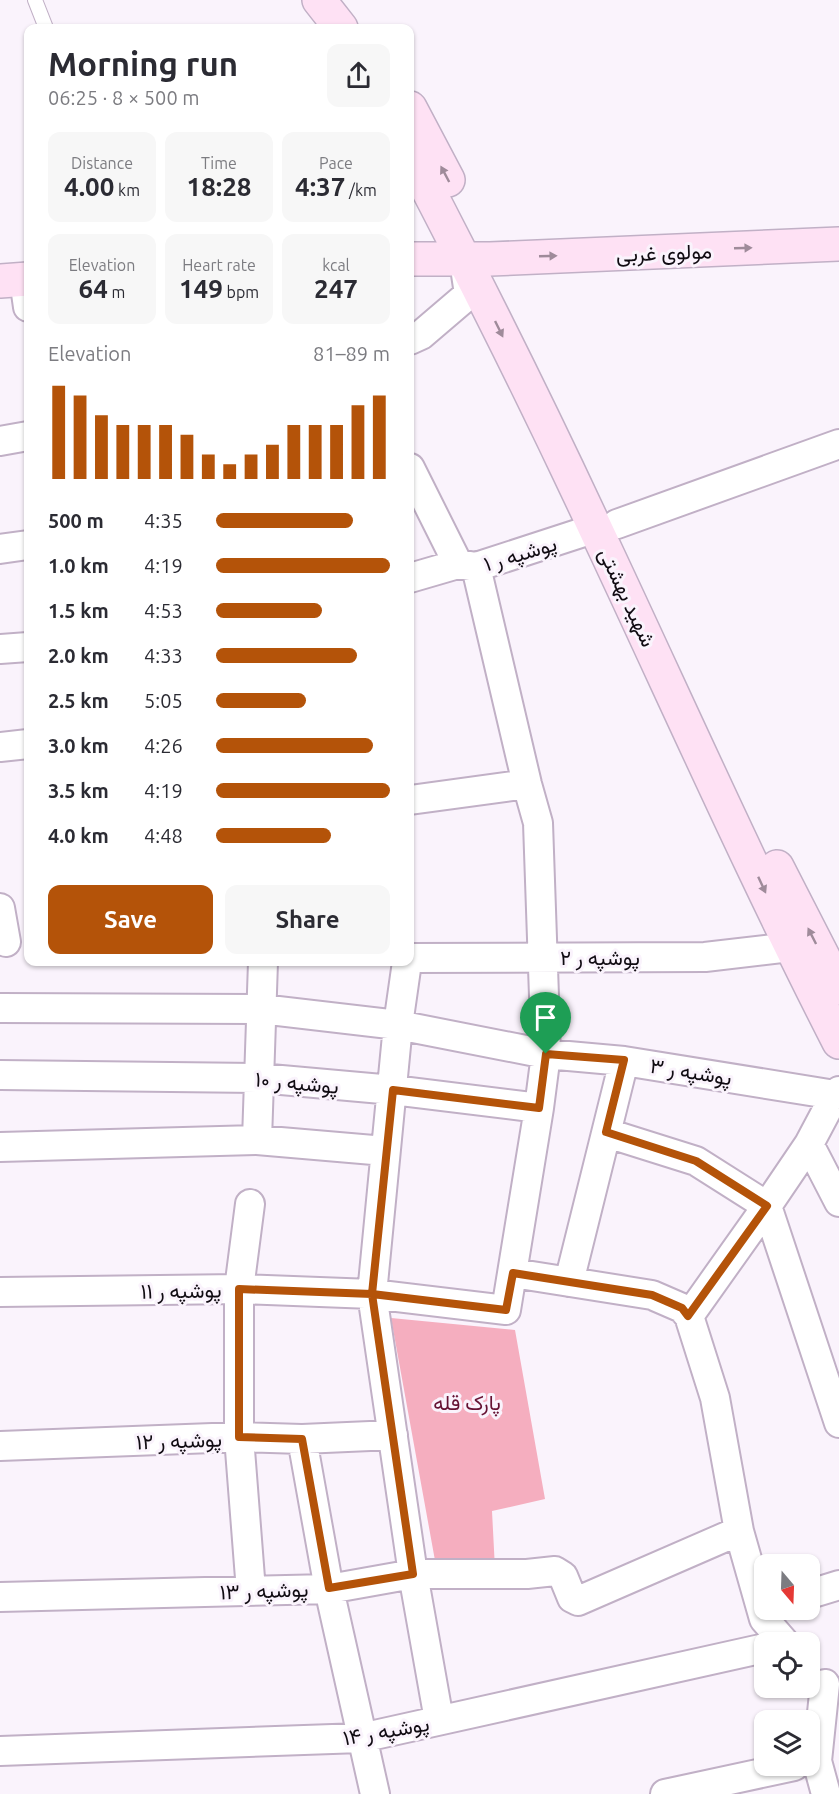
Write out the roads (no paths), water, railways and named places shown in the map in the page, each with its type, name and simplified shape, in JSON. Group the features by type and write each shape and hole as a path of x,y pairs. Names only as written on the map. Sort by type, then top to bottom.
{"main road":[{"path":"319,0 338,24"},
{"path":"343,0 359,24"},
{"name":"شهید بهشتی","path":"414,117 477,258 606,526 746,808 839,988"},
{"name":"شهید بهشتی","path":"414,161 477,258"},
{"name":"مولوی غربی","path":"414,259 839,244"},
{"name":"شهید بهشتی","path":"606,526 790,947 839,1042"}],"street":[{"path":"414,338 421,335 469,294 477,258"},
{"path":"0,441 24,437"},
{"name":"۱ پوشپه ر","path":"414,577 467,566 606,526 839,444"},
{"path":"414,475 467,566 538,823 546,1054 513,1273 652,1295 682,1308 688,1316 715,1398 739,1531 754,1579"},
{"path":"0,549 24,546"},
{"path":"0,649 24,646"},
{"path":"0,747 24,744"},
{"path":"414,799 527,784"},
{"path":"0,908 12,942"},
{"name":"پوشپه ر ۲","path":"414,958 705,957 790,947"},
{"path":"257,1140 263,966"},
{"path":"406,966 398,1025 372,1294 413,1574 439,1720"},
{"name":"پوشپه ر ۳","path":"0,1008 261,1009 398,1025 546,1054 624,1060 837,1093"},
{"path":"569,1282 624,1060"},
{"name":"پوشپه ر ۱۰","path":"0,1075 259,1078 393,1090 539,1108"},
{"path":"688,1316 809,1144 837,1093"},
{"path":"606,1132 696,1161 767,1206 839,1423"},
{"path":"0,1147 257,1140 386,1151"},
{"path":"809,1144 839,1202"},
{"path":"250,1204 239,1289 239,1437 251,1591"},
{"name":"پوشپه ر ۱۱","path":"0,1292 239,1289 372,1294 506,1310 513,1273"},
{"name":"پوشپه ر ۱۲","path":"0,1446 239,1437 302,1439 393,1435"},
{"path":"302,1439 329,1588 375,1794"},
{"name":"پوشپه ر ۱۳","path":"0,1597 329,1588 413,1574 527,1574 555,1571 563,1576 572,1598 578,1601 739,1531"},
{"path":"820,1591 839,1585"},
{"path":"765,1620 775,1632"},
{"name":"پوشپه ر ۱۴","path":"0,1751 361,1738 754,1650"},
{"path":"819,1710 825,1684"},
{"path":"664,1794 754,1774"},
{"path":"815,1776 826,1794"}],"lane":[{"path":"35,0 44,24"}],"park label":[{"name":"پارک قله","path":"467,1402"}]}
